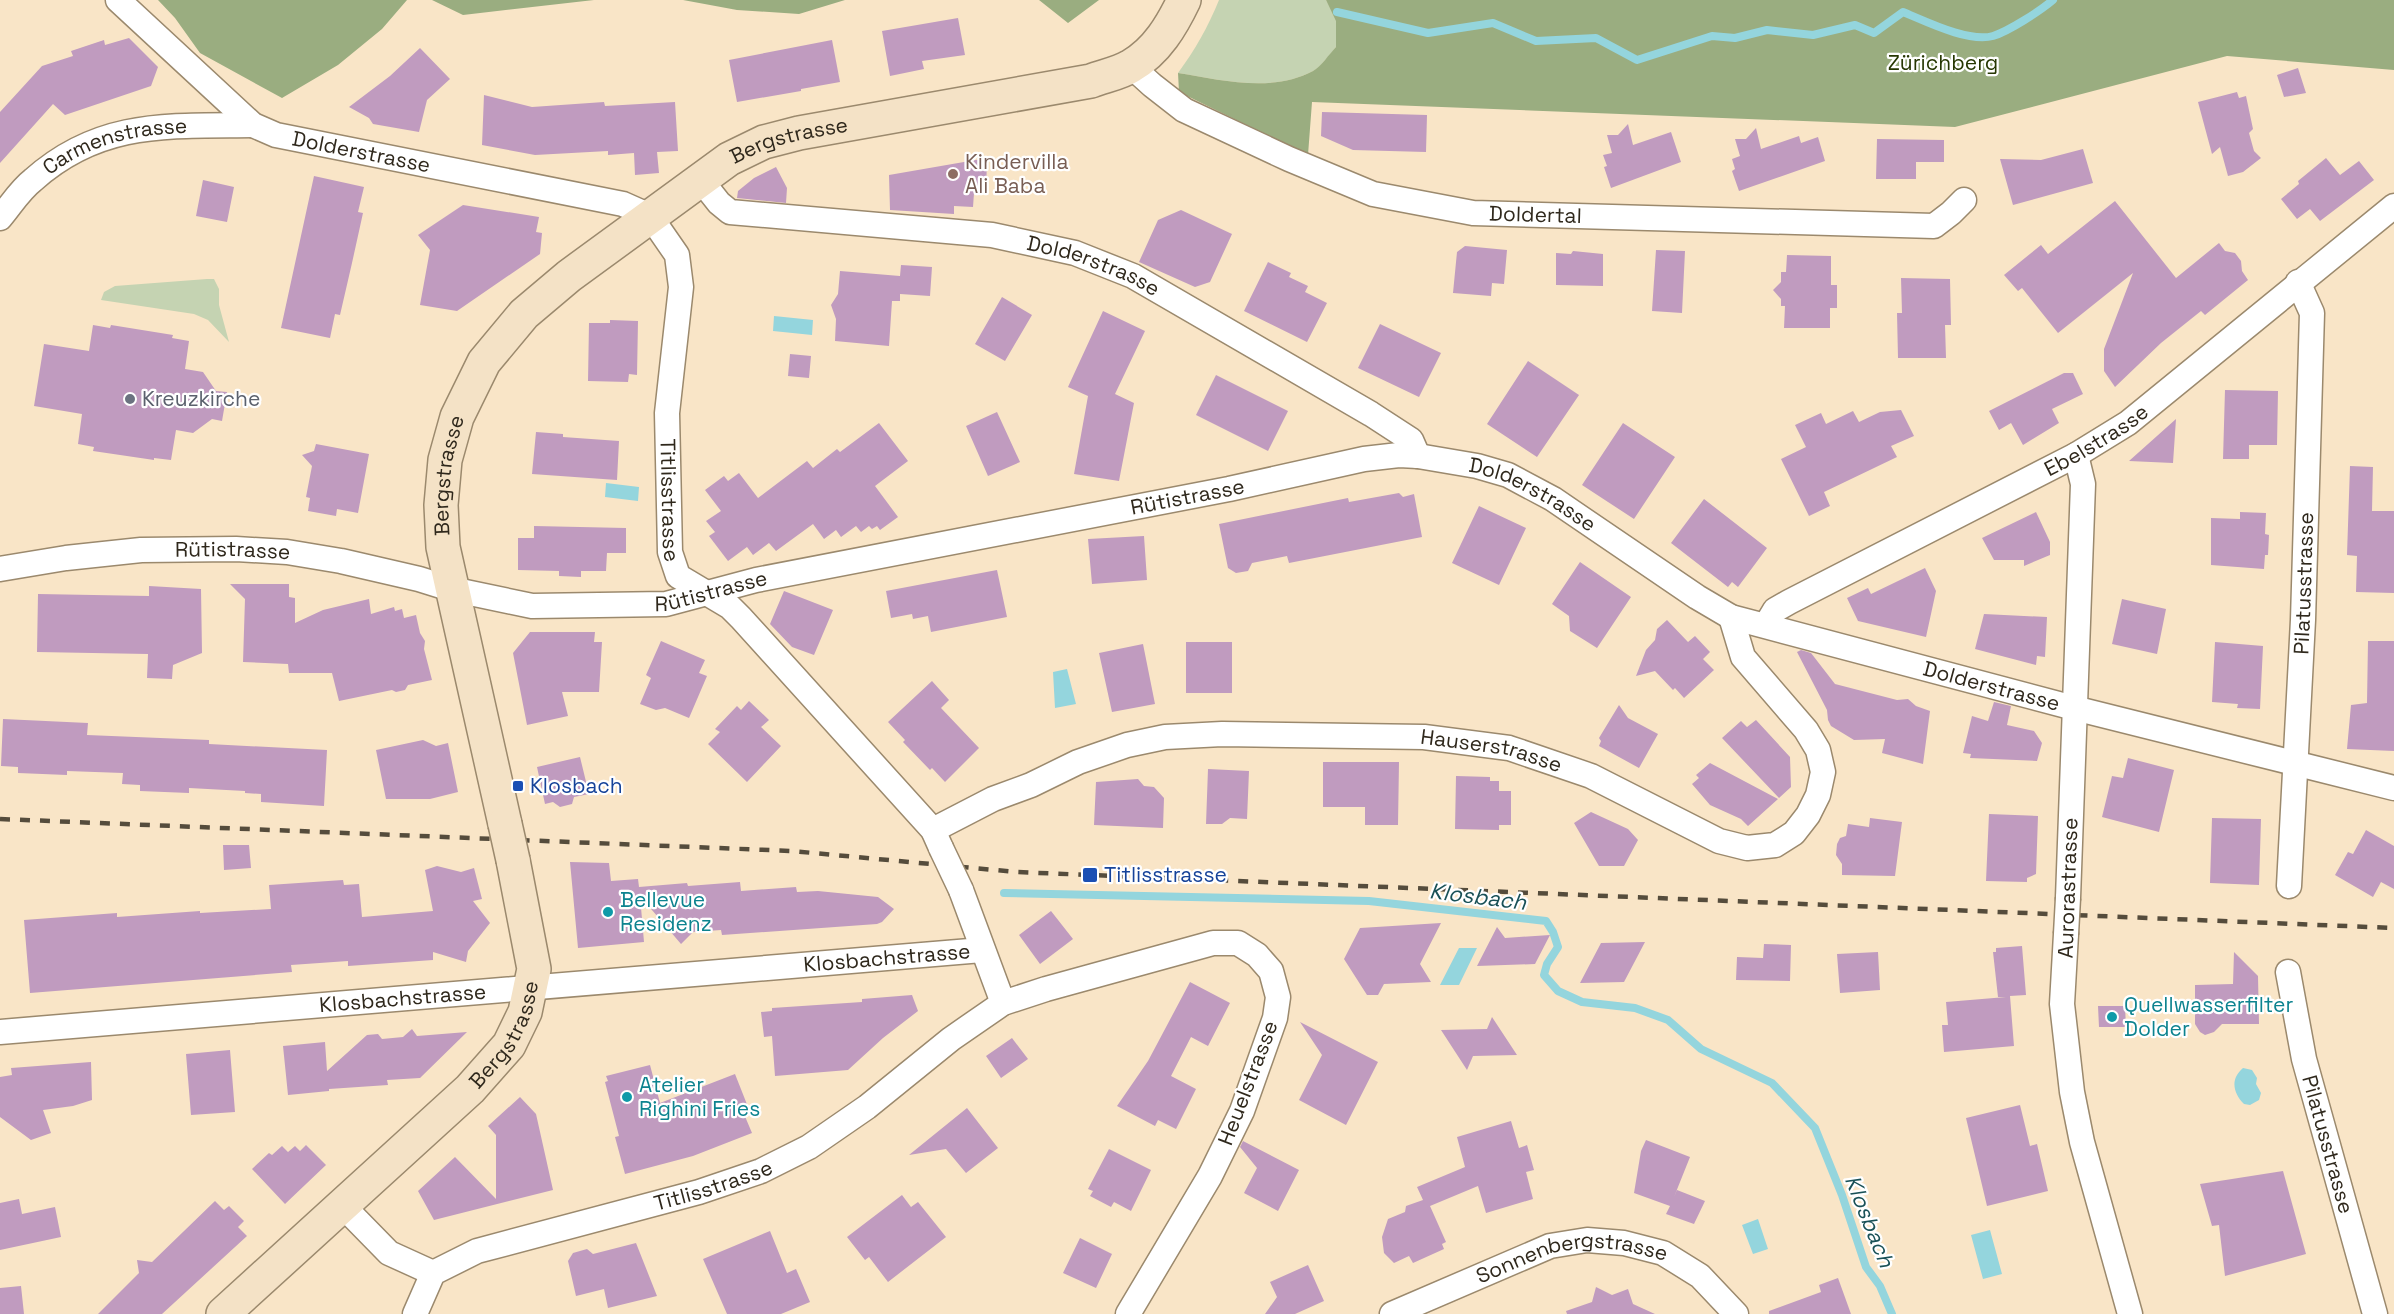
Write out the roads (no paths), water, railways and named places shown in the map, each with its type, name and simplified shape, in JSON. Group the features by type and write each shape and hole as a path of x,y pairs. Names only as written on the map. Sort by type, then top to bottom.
{"main road":[{"name":"Bergstrasse","path":"223,1314 470,1089 501,1054 517,1031 531,987 534,969 513,860 443,547 441,505 445,460 458,417 484,362 524,314 569,276 729,159 764,142 799,133 1091,81 1131,66 1159,42 1171,27 1184,0"}],"street":[{"name":"Dolderstrasse","path":"118,0 253,125 276,135 623,204 650,216"},
{"name":"Doldertal","path":"1131,66 1184,110 1300,163 1373,194 1473,213 1934,226 1964,200"},
{"name":"Carmenstrasse","path":"0,218 31,181 62,157 96,141 129,130 160,126 253,125"},
{"name":"Dolderstrasse","path":"700,179 730,212 992,235 1075,253 1133,276 1371,414 1411,440 1418,456 1477,466 1508,475 1553,499 1697,597 1731,617 2074,708 2394,788"},
{"name":"Ebelstrasse","path":"1766,625 1775,610 1789,602 2076,455 2128,423 2394,206"},
{"name":"Titlisstrasse","path":"434,1273 477,1251 699,1192 761,1171 809,1147 848,1120 951,1039 1003,1003 961,890 937,839 741,618 730,607 678,576 671,558 667,413 681,287 677,255 650,216"},
{"name":"Pilatusstrasse","path":"2289,886 2303,620 2312,313 2298,282"},
{"name":"Rütistrasse","path":"0,568 141,550 236,549 287,552 341,561 451,589 532,606 666,604 756,580 1230,489 1364,459 1399,455 1418,456"},
{"name":"Aurorastrasse","path":"2076,455 2083,484 2062,1004 2072,1092 2082,1142 2130,1314"},
{"name":"Hauserstrasse","path":"937,839 993,799 1031,785 1078,762 1128,745 1165,738 1222,734 1424,737 1509,748 1591,776 1719,842 1747,848 1775,845 1794,833 1808,815 1818,795 1823,772 1818,750 1806,730 1743,657 1731,617"},
{"name":"Heuelstrasse","path":"1003,1003 1213,943 1238,943 1257,955 1271,971 1278,997 1275,1018 1242,1111 1210,1176 1128,1314"},
{"name":"Klosbachstrasse","path":"0,1032 982,950"},
{"name":"Pilatusstrasse","path":"2288,972 2304,1059 2375,1314"},
{"path":"342,1205 388,1253 434,1273 415,1314"},
{"name":"Sonnenbergstrasse","path":"1392,1314 1550,1246 1587,1240 1624,1244 1663,1253 1700,1276 1736,1314"}],"water":[{"path":"774,316 813,320 812,335 773,331"},
{"path":"606,483 639,487 638,501 605,497"},
{"path":"1067,669 1076,704 1055,708 1053,672"},
{"path":"1459,948 1477,948 1459,985 1440,985"},
{"path":"2243,1068 2252,1070 2261,1093 2259,1100 2250,1105 2240,1100 2234,1086 2236,1077"},
{"path":"1758,1219 1768,1249 1753,1254 1742,1225"},
{"path":"1990,1230 2002,1274 1983,1279 1971,1235"}],"waterway":[{"path":"1337,12 1428,33 1493,23 1536,41 1596,38 1637,60 1712,36 1735,38 1767,30 1813,35 1855,25 1874,33 1903,12 1960,34 1993,36 2024,20 2053,0"},
{"name":"Klosbach","path":"1004,893 1369,901 1546,921 1558,947 1547,964 1544,975 1558,991 1582,1002 1635,1008 1668,1020 1701,1049 1772,1083 1815,1128 1842,1195 1866,1267 1880,1286 1892,1314"}],"railway":[{"path":"0,819 792,851 1016,872 2394,928"}],"place":[{"name":"Kindervilla Ali Baba","path":"953,174"},
{"name":"Kreuzkirche","path":"130,399"},
{"name":"Klosbach","path":"518,786"},
{"name":"Titlisstrasse","path":"1090,875"},
{"name":"Bellevue Residenz","path":"608,912"},
{"name":"Quellwasserfilter Dolder","path":"2112,1017"},
{"name":"Atelier Righini Fries","path":"627,1097"}],"park label":[{"name":"Zürichberg","path":"1943,63"}]}
